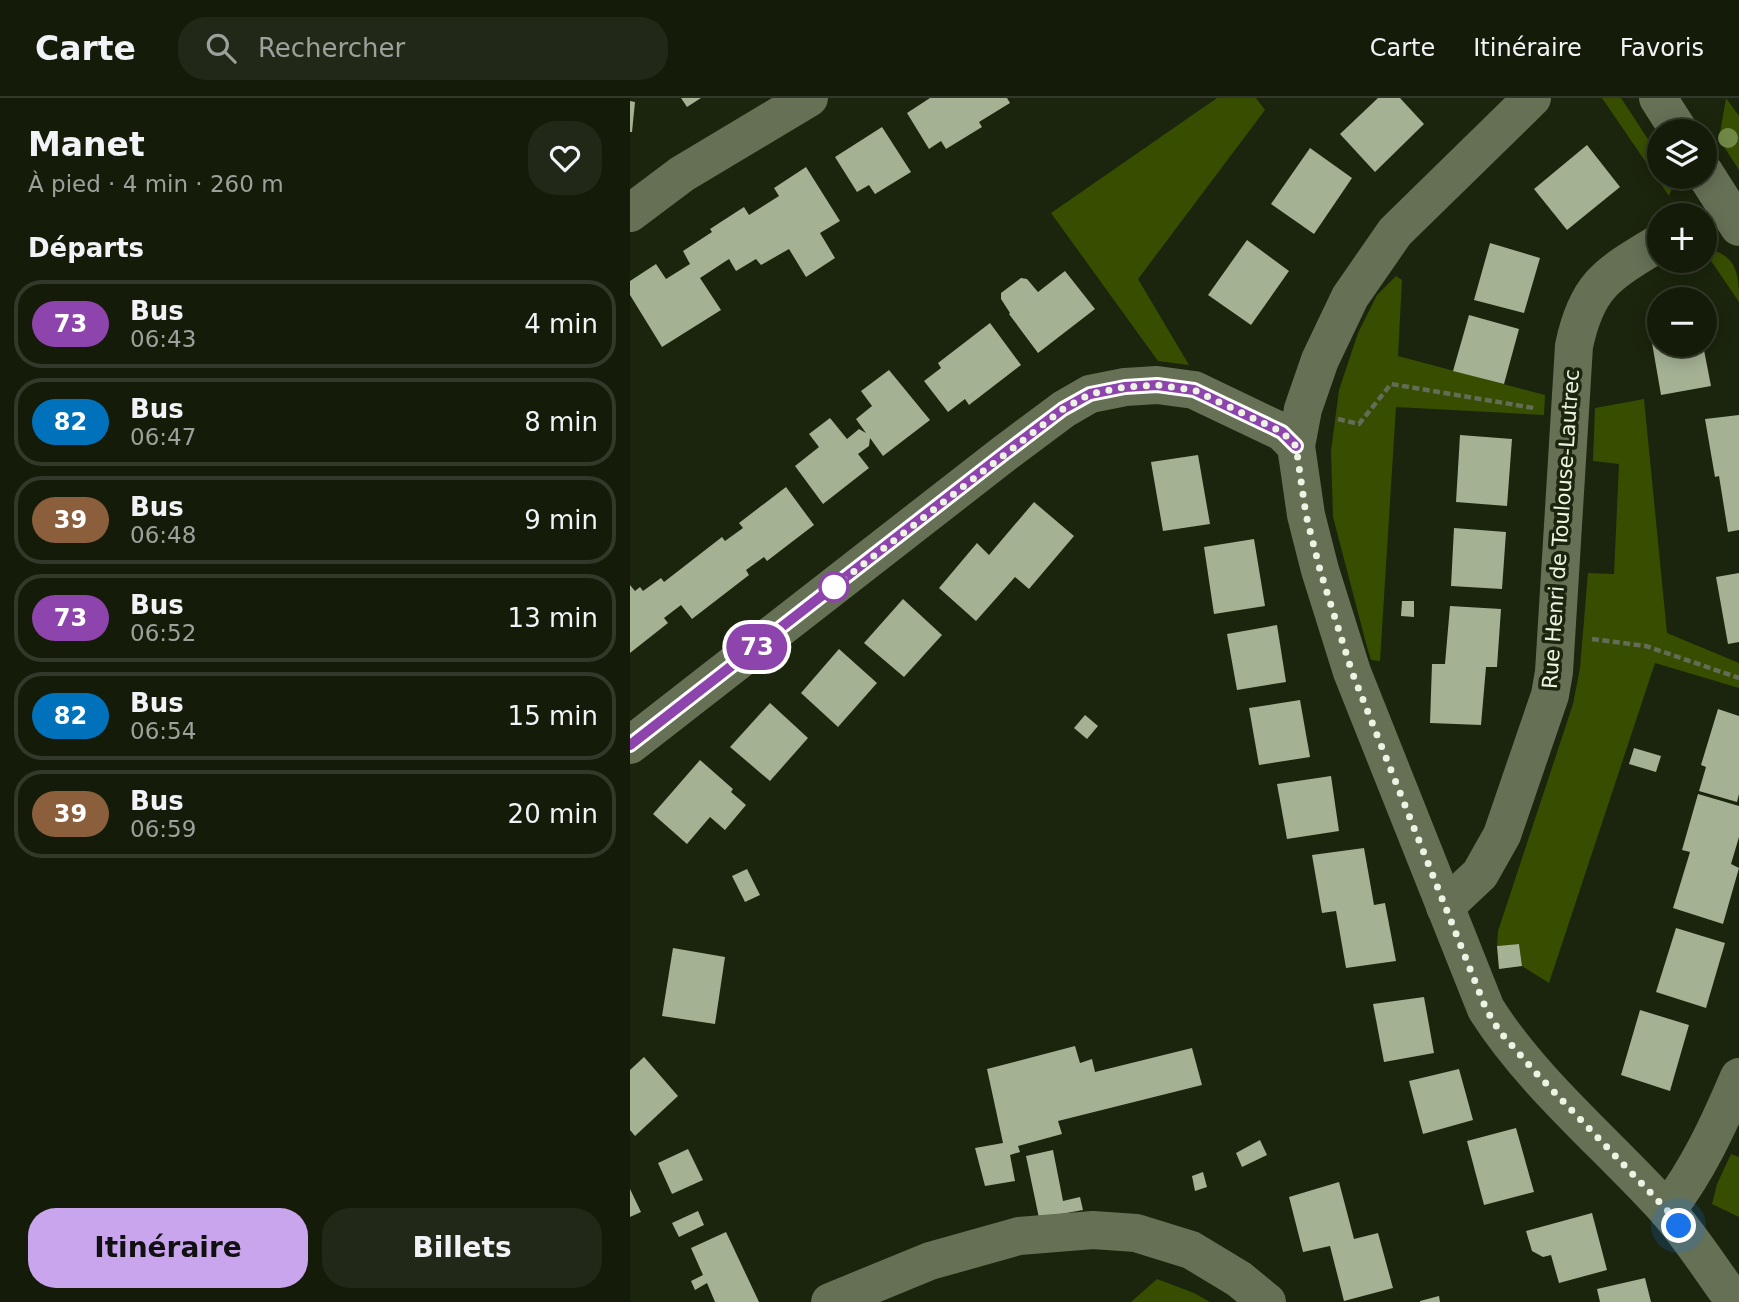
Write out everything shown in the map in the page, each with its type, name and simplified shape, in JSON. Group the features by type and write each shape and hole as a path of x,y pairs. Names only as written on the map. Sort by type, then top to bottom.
{"street":[{"path":"630,213 682,174 809,98"},
{"path":"1532,98 1395,232 1349,297 1320,360 1303,409 1296,446 1306,515 1352,672 1486,1009 1500,1032 1538,1075 1667,1210 1735,1302"},
{"path":"1658,98 1671,119"},
{"name":"Rue Henri de Toulouse-Lautrec","path":"1445,908 1480,874 1502,835 1550,695 1574,346 1580,319 1591,296 1617,269 1647,250"},
{"path":"630,745 1005,453 1063,409 1090,394 1125,387 1157,385 1194,390 1282,432 1296,446"},
{"path":"1667,1210 1686,1186 1720,1122 1739,1077"},
{"path":"830,1302 930,1261 1018,1236 1093,1230 1136,1233 1191,1250 1239,1279 1267,1302"}],"path":[{"path":"1303,409 1359,424 1391,384 1570,414"},
{"path":"1556,636 1646,646 1739,678"}],"green space":[{"path":"1217,98 1256,98 1265,110 1138,279 1189,365 1158,361 1051,213"},
{"path":"1602,98 1621,98 1647,138 1647,164"},
{"path":"1726,98 1739,116 1739,170 1719,139"},
{"path":"1717,252 1734,266 1739,302 1717,270"},
{"path":"1396,276 1402,280 1398,356 1545,395 1544,415 1396,407 1380,661 1371,660 1333,517 1331,451 1339,390 1358,333 1377,295"},
{"path":"1644,399 1667,633 1739,663 1739,688 1655,663 1549,983 1522,966 1519,944 1497,946 1498,931 1573,704 1580,668 1588,573 1614,574 1619,464 1593,461 1595,408"},
{"path":"1731,1154 1739,1157 1739,1217 1712,1204 1717,1184"},
{"path":"1157,1279 1194,1293 1210,1302 1131,1302"}],"building":[{"path":"681,98 701,98 687,107"},
{"path":"930,98 1007,98 1010,103 979,122 982,127 946,149 941,141 929,149 907,113"},
{"path":"1378,98 1400,98 1424,124 1375,172 1340,134"},
{"path":"630,101 635,102 632,132 630,132"},
{"path":"882,127 911,172 875,194 869,185 857,192 835,157"},
{"path":"1587,145 1620,187 1567,230 1534,189"},
{"path":"1310,148 1352,178 1314,234 1271,204"},
{"path":"806,167 840,221 820,233 835,258 806,277 789,249 761,265 756,259 736,271 729,259 700,278 721,310 662,347 630,295 630,281 656,264 666,279 690,264 683,251 744,207 749,215 779,196 774,188"},
{"path":"1247,240 1289,271 1251,325 1208,295"},
{"path":"1490,243 1540,258 1524,313 1474,300"},
{"path":"1065,271 1095,309 1038,353 1009,314 1001,299 1001,293 1021,278 1027,279 1038,292"},
{"path":"1469,315 1519,329 1504,384 1453,371"},
{"path":"990,323 1021,365 969,405 965,399 948,412 924,381 941,368 938,363"},
{"path":"1654,357 1705,357 1711,386 1661,395"},
{"path":"889,370 930,420 883,456 870,438 869,446 858,454 869,468 823,504 795,466 819,447 809,434 830,418 847,439 859,429 866,433 856,419 872,406 861,391"},
{"path":"1739,415 1739,530 1728,532 1719,476 1715,477 1705,419"},
{"path":"1460,435 1512,439 1507,506 1456,502"},
{"path":"1198,455 1210,524 1163,531 1151,462"},
{"path":"786,487 814,525 767,561 764,557 746,570 749,575 692,619 681,605 664,618 668,623 630,653 630,585 635,591 640,587 643,591 661,578 664,582 722,537 725,541 743,528 739,523"},
{"path":"1034,502 1074,536 1029,589 1015,577 976,621 939,588 977,543 989,555"},
{"path":"1454,528 1506,532 1502,589 1451,586"},
{"path":"1254,539 1265,606 1214,614 1204,547"},
{"path":"1739,573 1739,642 1728,644 1716,577"},
{"path":"903,599 942,635 904,677 864,643"},
{"path":"1402,601 1414,601 1414,617 1401,616"},
{"path":"1450,606 1501,609 1497,667 1486,667 1481,725 1430,723 1432,664 1445,664"},
{"path":"1277,625 1286,682 1237,690 1227,634"},
{"path":"839,649 877,683 838,727 801,693"},
{"path":"1300,700 1310,757 1259,765 1249,708"},
{"path":"770,703 808,738 770,781 730,747"},
{"path":"1718,709 1739,716 1737,802 1699,791 1706,767 1701,765"},
{"path":"1085,715 1098,726 1087,739 1074,728"},
{"path":"1634,748 1661,756 1656,772 1629,764"},
{"path":"700,760 733,789 731,792 746,805 725,830 710,817 687,844 653,814"},
{"path":"1331,776 1339,831 1287,839 1277,784"},
{"path":"1698,794 1739,806 1739,837 1731,864 1739,868 1723,924 1673,908 1690,852 1682,850"},
{"path":"1364,848 1374,905 1385,903 1396,961 1346,968 1336,911 1322,913 1312,855"},
{"path":"747,869 760,895 745,902 732,876"},
{"path":"1676,928 1725,943 1706,1008 1656,992"},
{"path":"1519,944 1522,966 1499,969 1497,946"},
{"path":"673,948 725,957 715,1024 662,1016"},
{"path":"1424,997 1434,1053 1384,1062 1373,1004"},
{"path":"1640,1010 1689,1025 1670,1091 1621,1075"},
{"path":"1075,1046 1080,1063 1092,1059 1095,1072 1192,1048 1202,1085 1058,1121 1062,1134 1018,1146 1020,1152 1010,1155 1015,1181 985,1186 975,1148 1003,1143 987,1069"},
{"path":"644,1057 678,1096 635,1136 630,1130 630,1070"},
{"path":"1459,1069 1473,1120 1423,1134 1409,1081"},
{"path":"1516,1128 1534,1192 1484,1205 1467,1141"},
{"path":"1260,1140 1267,1155 1242,1167 1236,1153"},
{"path":"688,1149 703,1180 672,1194 658,1163"},
{"path":"1053,1150 1063,1201 1080,1197 1083,1210 1039,1218 1026,1156"},
{"path":"1203,1172 1207,1187 1195,1191 1192,1176"},
{"path":"1339,1182 1354,1239 1378,1233 1393,1288 1344,1301 1330,1246 1303,1252 1289,1197"},
{"path":"630,1189 641,1212 630,1217"},
{"path":"698,1211 704,1225 679,1237 672,1223"},
{"path":"1592,1213 1607,1270 1559,1283 1551,1255 1543,1257 1532,1251 1526,1231"},
{"path":"726,1232 759,1302 715,1302 707,1283 695,1290 691,1281 703,1275 691,1248"},
{"path":"1645,1278 1651,1302 1600,1302 1597,1289"},
{"path":"1439,1296 1440,1302 1420,1302 1420,1301"}],"bus line":[{"name":"73","path":"630,745 1005,453 1063,409 1090,394 1125,387 1157,385 1194,390 1282,432 1296,446"}],"route":[{"path":"834,587 1063,409 1090,394 1125,387 1157,385 1194,390 1282,432 1296,446 1306,515 1352,672 1486,1009 1500,1032 1538,1075 1667,1210 1679,1226"}]}
